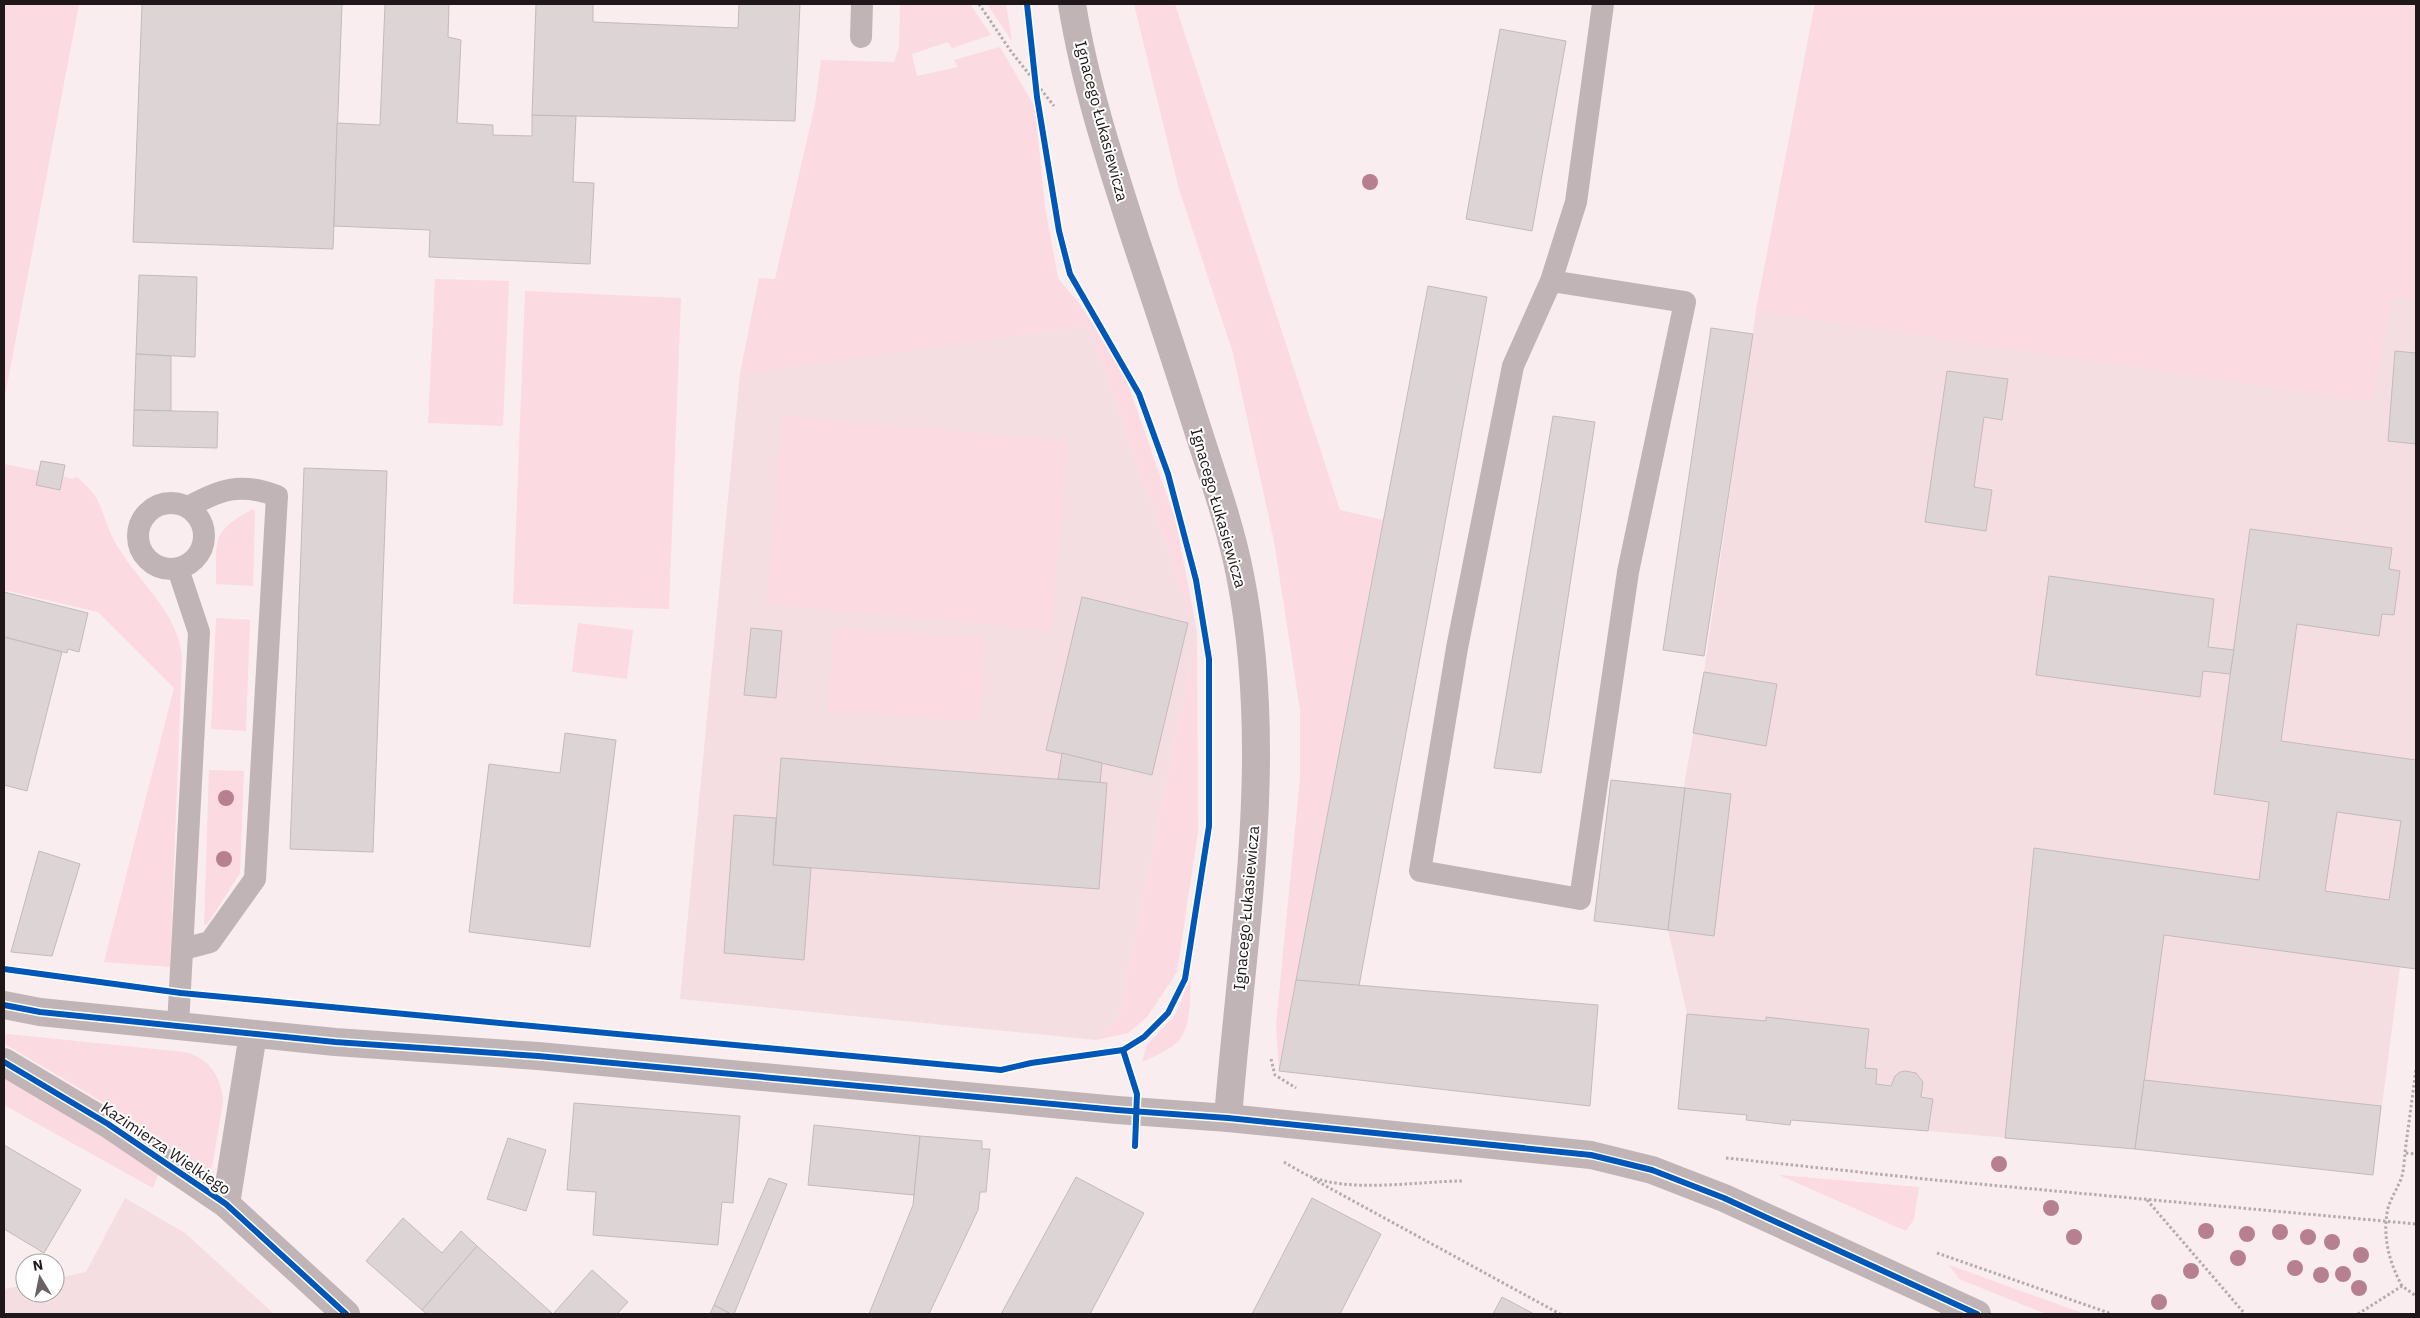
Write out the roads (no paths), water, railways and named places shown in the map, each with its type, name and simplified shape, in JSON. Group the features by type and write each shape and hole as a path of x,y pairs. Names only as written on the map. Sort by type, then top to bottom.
{"street":[{"name":"Ignacego Łukasiewicza","path":"1072,4 1085,67 1108,154 1217,491 1240,574 1254,668 1256,720 1253,828 1248,909 1228,1118"},
{"path":"4,1005 40,1012 253,1034 538,1056 1117,1110 1228,1118 1591,1155 1652,1170 1724,1198 1977,1314"},
{"name":"Kazimierza Wielkiego","path":"226,1204 253,1034"},
{"name":"Kazimierza Wielkiego","path":"4,1062 108,1124 226,1204 346,1314"}],"lane":[{"path":"861,37 862,4"},
{"path":"1550,281 1685,302 1628,572 1580,898 1420,871 1457,648 1513,366 1550,281 1576,202 1603,4"},
{"path":"183,949 210,942 255,879 276,496 259,489 240,487 212,494 188,507"},
{"path":"172,503 188,507 200,518 205,533 202,549 193,562 178,569 162,568 149,561 140,547 138,532 144,516 157,506 172,503"},
{"path":"178,569 199,632 178,1026"}]}
